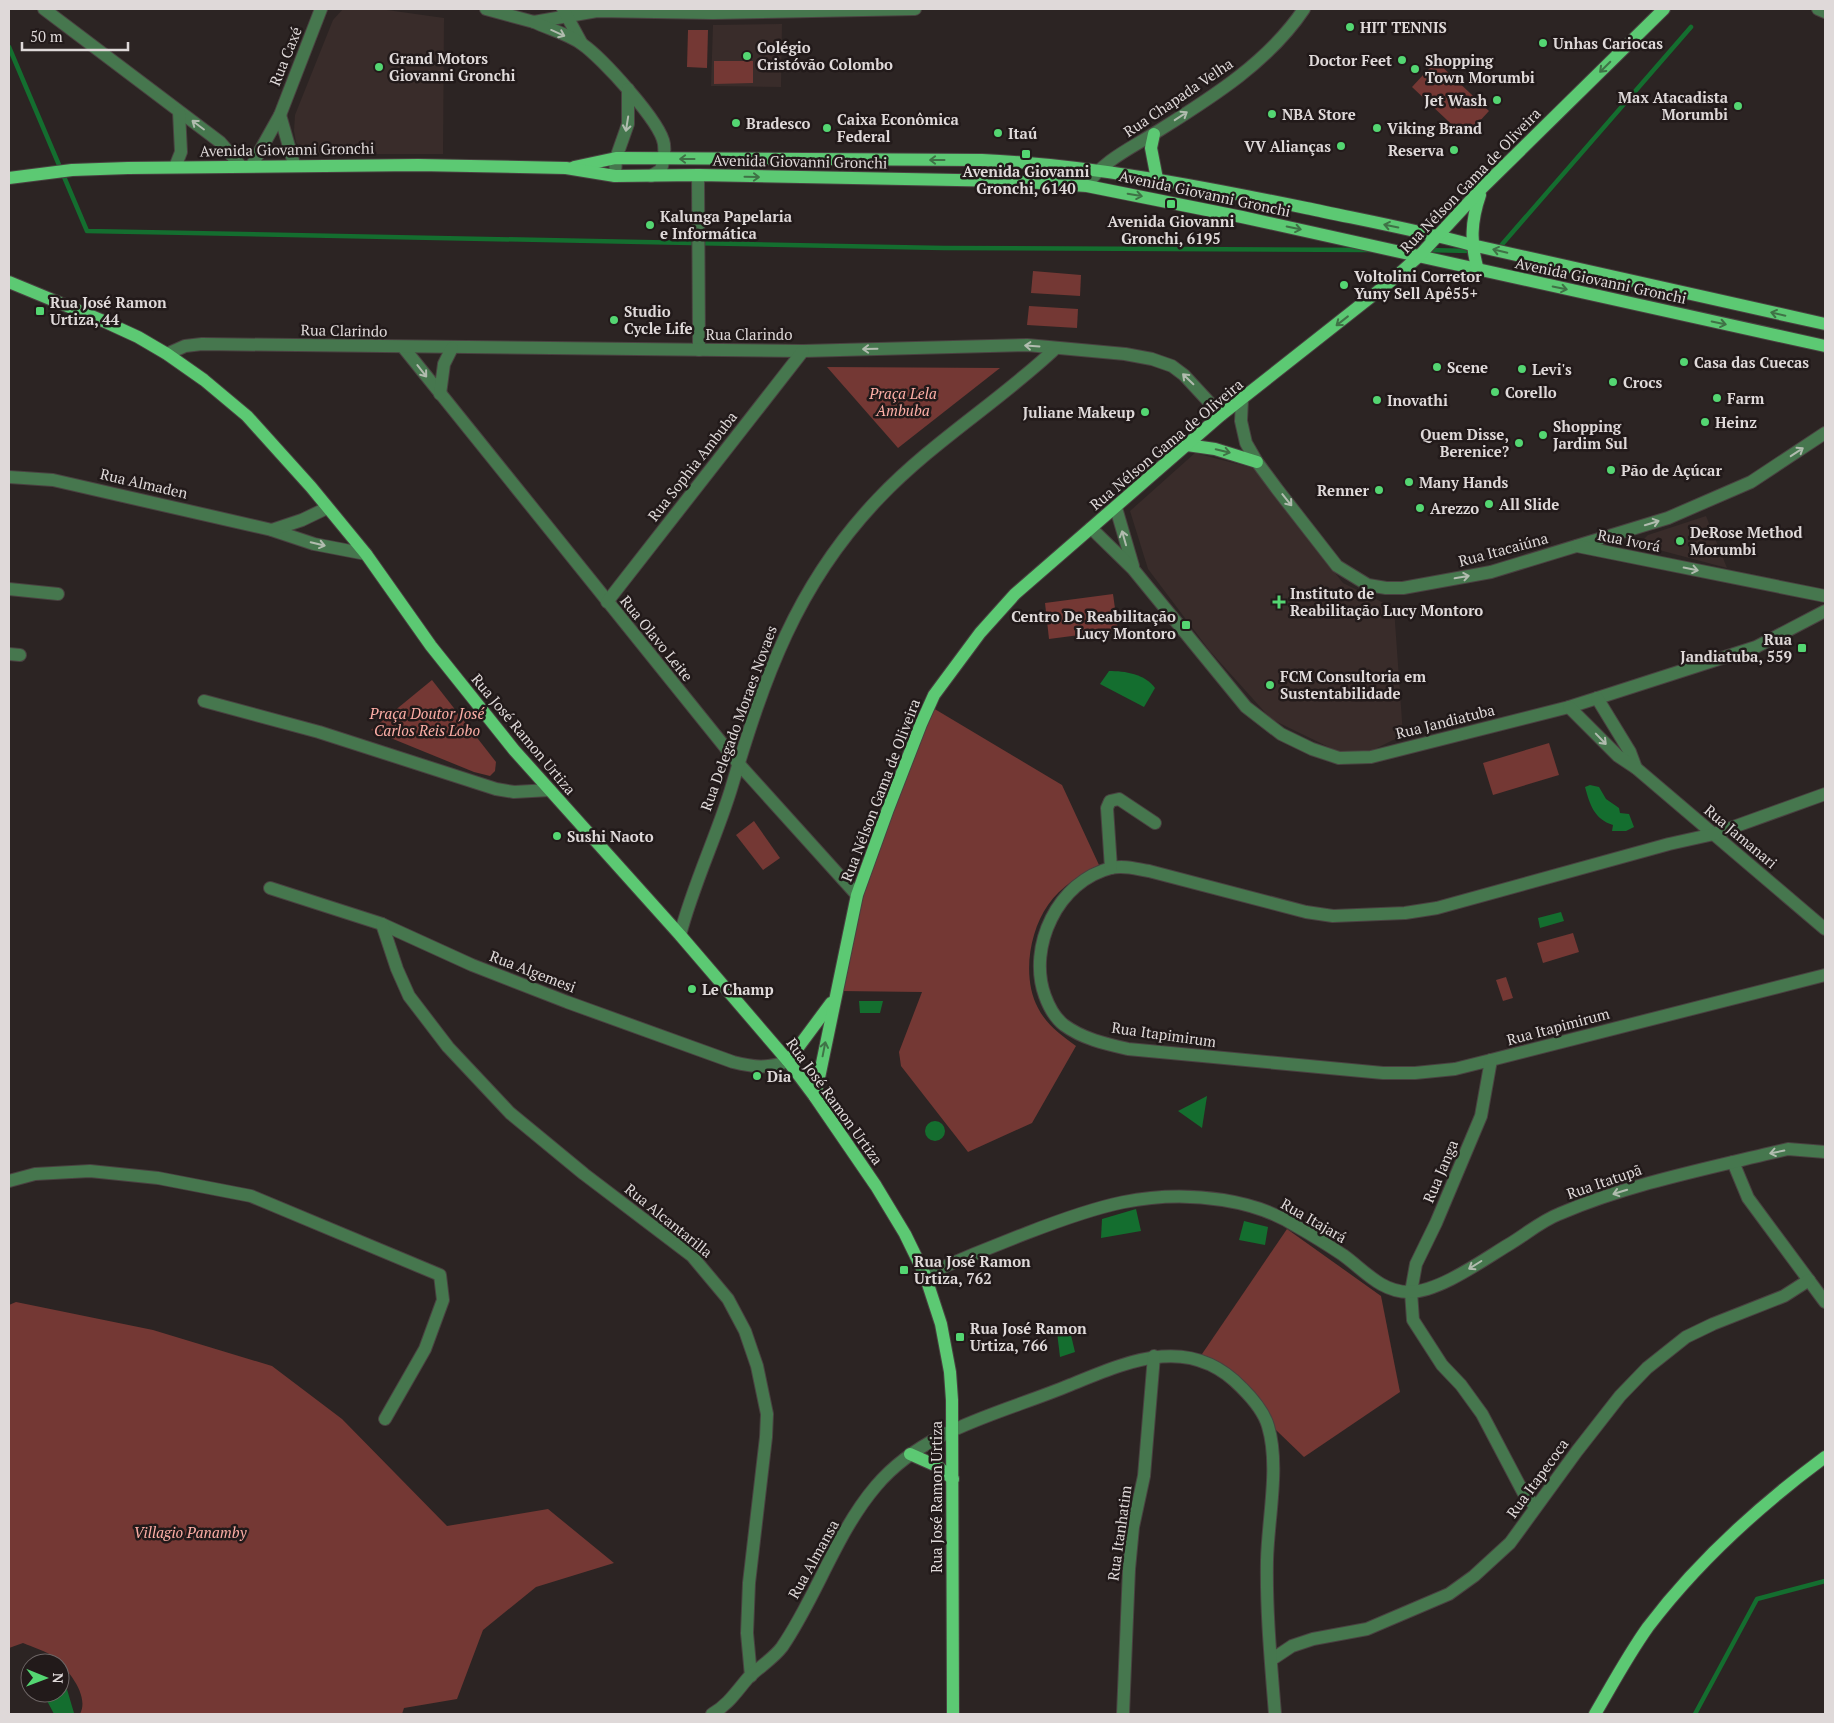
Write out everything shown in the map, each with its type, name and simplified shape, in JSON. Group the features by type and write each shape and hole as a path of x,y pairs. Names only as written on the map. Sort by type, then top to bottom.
{"main road":[{"name":"Rua Nélson Gama de Oliveira","path":"815,1097 857,895 920,724 934,695 980,633 1016,594 1187,445 1420,256 1481,189 1664,9"},
{"path":"1154,134 1151,148 1158,179"},
{"name":"Avenida Giovanni Gronchi","path":"566,168 616,158 982,160 1034,162 1158,179 1439,236 1825,324"},
{"name":"Avenida Giovanni Gronchi","path":"9,178 72,170 294,164 566,168 614,176 1008,181 1087,186 1161,199 1825,346"},
{"path":"1478,270 1472,245 1473,216 1481,189"},
{"name":"Rua José Ramon Urtiza","path":"9,282 130,334 166,354 204,380 246,416 366,554 431,646 514,750 680,935 788,1061 876,1186 905,1234 925,1275 941,1324 950,1372 953,1479 953,1714"},
{"path":"1187,445 1215,449 1257,462"},
{"name":"Rua Nélson Gama de Oliveira","path":"788,1061 834,1000"},
{"path":"910,1454 937,1466 953,1479"},
{"path":"1594,1714 1626,1660 1648,1628 1701,1563 1788,1485 1825,1457"}],"street":[{"path":"44,9 220,142 246,165"},
{"name":"Rua Caxé","path":"246,165 280,115 321,9"},
{"path":"486,9 510,12 582,44 615,73 660,132 664,143 661,170 651,176"},
{"path":"534,22 573,11 713,13 915,9"},
{"name":"Rua Chapada Velha","path":"1087,186 1092,176 1133,146 1243,74 1284,34 1304,9"},
{"path":"1818,9 1825,12"},
{"path":"573,11 582,44"},
{"path":"614,176 616,158 628,124 628,89"},
{"path":"175,166 181,152 182,138 179,112"},
{"path":"280,115 294,164"},
{"path":"698,176 699,350"},
{"name":"Rua Clarindo","path":"166,354 185,346 202,344 803,351 1027,345 1125,354 1152,359 1172,366 1197,388 1221,416"},
{"name":"Rua Olavo Leite","path":"403,347 737,762 857,895"},
{"path":"440,394 444,364 452,348"},
{"name":"Rua Delegado Moraes Novaes","path":"680,935 690,896 730,789 737,762 787,630 811,586 851,529 890,487 1033,370 1056,348"},
{"name":"Rua Sophia Ambuba","path":"607,602 803,351"},
{"name":"Rua Itacaiúna","path":"1242,399 1241,422 1243,432 1257,462 1336,566 1368,585 1386,588 1402,588 1491,572 1668,518 1751,482 1825,433"},
{"name":"Rua Almaden","path":"9,477 53,480 272,530 314,544 366,554"},
{"path":"272,530 302,520 327,508"},
{"name":"Rua Jandiatuba","path":"1116,508 1133,568"},
{"name":"Rua Jandiatuba","path":"1091,528 1133,568 1246,707 1281,734 1339,758 1371,757 1570,707 1756,647 1825,612"},
{"name":"Rua Ivorá","path":"1574,546 1825,596"},
{"path":"9,589 58,594"},
{"name":"Rua Jamanari","path":"1597,698 1630,752 1636,768"},
{"path":"204,701 310,729 496,789 514,792 550,790"},
{"name":"Rua Jamanari","path":"1570,707 1618,756 1636,768 1825,929"},
{"name":"Rua Itapimirum","path":"1825,794 1714,834 1643,851 1437,908 1370,915 1333,916 1306,912 1149,871 1125,866 1111,868 1080,885 1062,900 1052,916 1041,951 1039,973 1050,1009 1064,1024 1087,1038 1128,1049 1415,1074 1491,1060 1825,975"},
{"path":"1111,868 1107,808 1110,801 1118,799 1155,823"},
{"name":"Rua Algemesi","path":"270,888 382,924 472,965 558,999 733,1062 758,1068 788,1061"},
{"name":"Rua Alcantarilla","path":"382,924 397,969 410,996 448,1048 506,1109 530,1130 692,1256 728,1299 745,1331 757,1366 767,1414 749,1584 748,1633 751,1676"},
{"name":"Rua Janga","path":"1411,1292 1416,1264 1436,1223 1481,1116 1491,1060"},
{"name":"Rua Itatupã","path":"1411,1292 1439,1284 1463,1273 1557,1215 1649,1183 1788,1150 1825,1152"},
{"path":"1733,1162 1748,1198 1825,1302"},
{"path":"9,1181 35,1174 90,1171 158,1178 251,1196 440,1275 443,1300 426,1349 385,1419"},
{"name":"Rua Itajará","path":"925,1275 962,1258 1090,1209 1137,1198 1198,1196 1261,1209 1293,1224 1345,1256 1371,1279 1392,1289 1411,1292"},
{"name":"Rua Itapecoca","path":"1271,1660 1292,1646 1313,1639 1367,1629 1449,1594 1474,1576 1510,1543 1535,1506 1620,1396 1669,1349 1713,1324 1784,1296 1809,1280"},
{"path":"1411,1292 1413,1320 1416,1326 1442,1365 1461,1385 1482,1414 1523,1492 1535,1506"},
{"name":"Rua Almansa","path":"712,1714 725,1707 751,1676 781,1648 864,1502 899,1462 952,1430 1099,1373 1154,1356 1194,1357 1218,1368 1244,1390 1268,1425 1272,1448 1272,1478 1266,1597 1276,1714"},
{"name":"Rua Itanhatim","path":"1123,1714 1129,1569 1133,1527 1144,1476 1154,1356"}],"shaded area":[{"name":"Grand Motors Giovanni Gronchi","path":"343,9 380,9 444,18 443,154 314,154 304,152 296,142 294,131 295,115 333,20"},
{"name":"Colégio Cristóvão Colombo","path":"782,24 781,87 711,86 713,25"},
{"name":"Instituto de Reabilitação Lucy Montoro","path":"1195,453 1253,468 1343,583 1394,608 1403,735 1369,752 1341,753 1271,719 1209,650 1148,569 1130,511"},
{"name":"DeRose Method Morumbi","path":"1706,516 1727,568 1644,546 1644,539 1648,535"},
{"path":"1109,671 1134,674 1151,683 1155,688 1144,707 1100,684"},
{"path":"1590,785 1599,787 1606,799 1619,808 1620,813 1629,814 1634,827 1626,831 1612,831 1613,825 1601,819 1591,805 1585,787"},
{"path":"1561,912 1564,921 1540,928 1538,918"},
{"path":"859,1001 883,1001 880,1013 860,1013"},
{"path":"1207,1096 1202,1128 1178,1111"},
{"path":"935,1121 942,1124 945,1131 942,1138 935,1141 928,1138 925,1131 928,1124"},
{"path":"1136,1209 1141,1231 1101,1238 1102,1219"},
{"path":"1244,1221 1268,1227 1265,1245 1239,1240"},
{"path":"1069,1327 1075,1352 1060,1357 1057,1332"},
{"path":"70,1700 74,1713 54,1714 48,1703 70,1703"}],"green space":[{"path":"688,30 708,30 707,68 687,67"},
{"path":"714,61 753,61 753,83 714,84"},
{"path":"1436,61 1489,111 1465,137 1412,87"},
{"path":"1033,271 1081,275 1080,296 1031,293"},
{"path":"1029,306 1078,309 1077,328 1027,325"},
{"name":"Praça Lela Ambuba","path":"827,367 1000,368 898,448"},
{"path":"1113,594 1118,630 1049,639 1045,603"},
{"name":"Praça Doutor José Carlos Reis Lobo","path":"432,680 496,762 495,771 490,776 474,772 371,730"},
{"path":"933,708 1062,785 1099,865 1071,882 1053,898 1041,916 1036,928 1030,955 1030,983 1033,996 1041,1014 1060,1034 1076,1046 1032,1123 968,1152 901,1066 899,1052 922,992 839,991 858,912 891,812"},
{"path":"1549,743 1559,775 1493,795 1483,763"},
{"path":"754,821 780,858 763,870 736,835"},
{"path":"1573,933 1579,952 1543,963 1537,943"},
{"path":"1506,977 1513,998 1503,1001 1496,980"},
{"path":"1287,1229 1381,1296 1400,1392 1304,1457 1200,1357"},
{"name":"Villagio Panamby","path":"16,1302 153,1330 272,1366 342,1419 447,1526 548,1509 614,1563 536,1587 483,1630 457,1699 404,1708 402,1714 80,1714 82,1699 80,1691 70,1675 70,1653 47,1653 23,1643 9,1648 9,1305"}],"waterway":[{"path":"1498,249 1691,27"},
{"path":"9,47 87,231 944,248 1369,250"},
{"path":"1427,250 1471,251"},
{"path":"1695,1714 1757,1599 1825,1581"}],"place":[{"name":"HIT TENNIS","path":"1350,27"},
{"name":"Unhas Cariocas","path":"1543,43"},
{"name":"Colégio Cristóvão Colombo","path":"747,56"},
{"name":"Doctor Feet","path":"1402,60"},
{"name":"Grand Motors Giovanni Gronchi","path":"379,67"},
{"name":"Shopping Town Morumbi","path":"1415,69"},
{"name":"Jet Wash","path":"1497,100"},
{"name":"Max Atacadista Morumbi","path":"1738,106"},
{"name":"NBA Store","path":"1272,114"},
{"name":"Bradesco","path":"736,123"},
{"name":"Caixa Econômica Federal","path":"827,128"},
{"name":"Viking Brand","path":"1377,128"},
{"name":"Itaú","path":"998,133"},
{"name":"VV Alianças","path":"1341,146"},
{"name":"Reserva","path":"1454,150"},
{"name":"Avenida Giovanni Gronchi, 6140","path":"1026,154"},
{"name":"Avenida Giovanni Gronchi, 6195","path":"1171,204"},
{"name":"Kalunga Papelaria e Informática","path":"650,225"},
{"name":"Voltolini Corretor Yuny Sell Apê55+","path":"1344,285"},
{"name":"Rua José Ramon Urtiza, 44","path":"40,311"},
{"name":"Studio Cycle Life","path":"614,320"},
{"name":"Casa das Cuecas","path":"1684,362"},
{"name":"Scene","path":"1437,367"},
{"name":"Levi's","path":"1522,369"},
{"name":"Crocs","path":"1613,382"},
{"name":"Corello","path":"1495,392"},
{"name":"Farm","path":"1717,398"},
{"name":"Inovathi","path":"1377,400"},
{"name":"Juliane Makeup","path":"1145,412"},
{"name":"Heinz","path":"1705,422"},
{"name":"Shopping Jardim Sul","path":"1543,435"},
{"name":"Quem Disse, Berenice?","path":"1519,443"},
{"name":"Pão de Açúcar","path":"1611,470"},
{"name":"Many Hands","path":"1409,482"},
{"name":"Renner","path":"1379,490"},
{"name":"All Slide","path":"1489,504"},
{"name":"Arezzo","path":"1420,508"},
{"name":"DeRose Method Morumbi","path":"1680,541"},
{"name":"Instituto de Reabilitação Lucy Montoro","path":"1279,602"},
{"name":"Centro De Reabilitação Lucy Montoro","path":"1186,625"},
{"name":"Rua Jandiatuba, 559","path":"1802,648"},
{"name":"FCM Consultoria em Sustentabilidade","path":"1270,685"},
{"name":"Sushi Naoto","path":"557,836"},
{"name":"Le Champ","path":"692,989"},
{"name":"Dia","path":"757,1076"},
{"name":"Rua José Ramon Urtiza, 762","path":"904,1270"},
{"name":"Rua José Ramon Urtiza, 766","path":"960,1337"}]}
